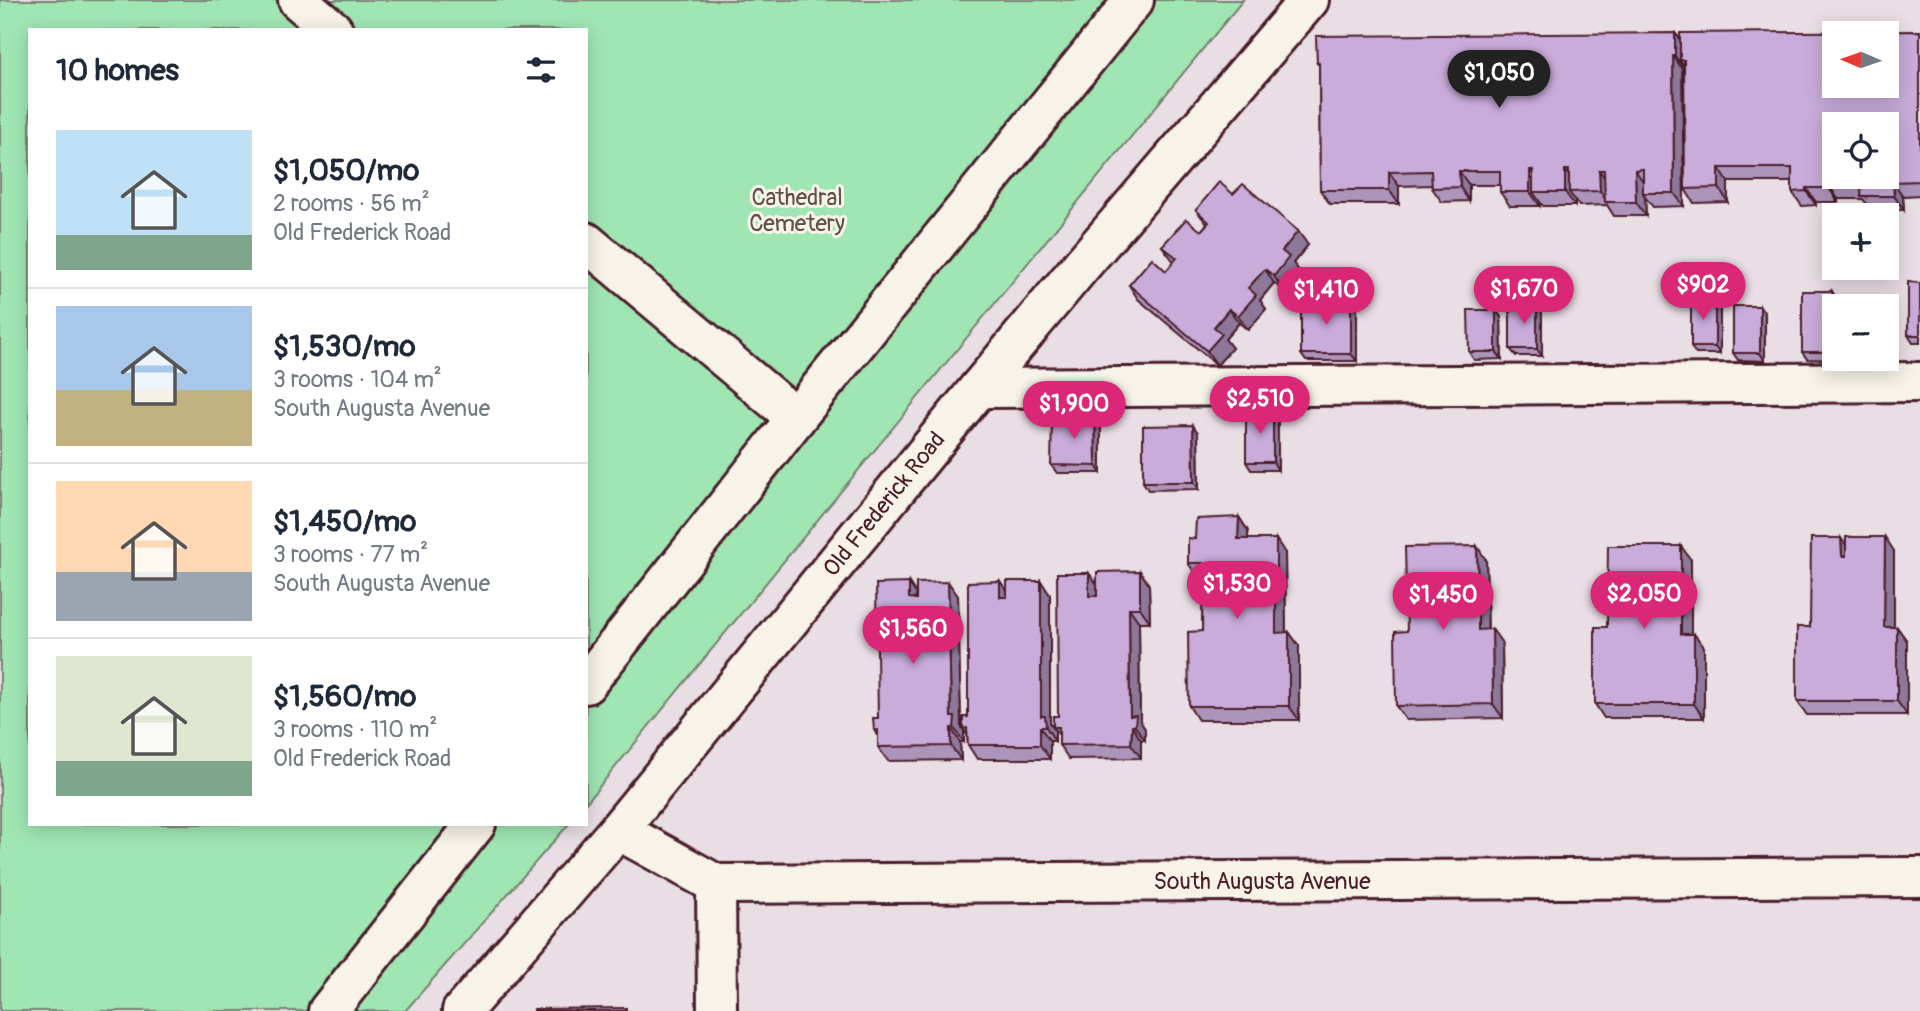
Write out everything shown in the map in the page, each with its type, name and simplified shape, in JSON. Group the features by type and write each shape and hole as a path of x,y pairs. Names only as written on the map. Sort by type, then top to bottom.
{"street":[{"path":"298,0 331,28"},
{"path":"588,681 796,418 1134,0"},
{"name":"Old Frederick Road","path":"462,1011 618,830 979,388 1309,0"},
{"path":"588,244 796,418"},
{"path":"979,388 1920,382"},
{"path":"328,1011 474,826"},
{"name":"South Augusta Avenue","path":"618,830 716,884 1920,877"},
{"path":"716,884 717,1011"}],"green space":[{"name":"Cathedral Cemetery","path":"0,0 1243,0 588,801 588,28 28,28 28,826 567,826 405,1011 0,1011"}],"building":[{"path":"1899,31 1920,31 1920,181 1899,182 1899,112 1822,112 1822,188 1806,188 1806,191 1792,192 1792,168 1719,168 1719,188 1685,189 1684,60 1680,60 1680,33 1822,32 1822,98 1899,98"},
{"path":"1675,33 1674,193 1643,193 1643,169 1635,170 1636,202 1605,202 1604,170 1599,170 1600,191 1569,192 1569,170 1565,170 1565,192 1533,192 1533,170 1530,170 1530,192 1500,192 1500,171 1459,171 1460,187 1432,188 1431,171 1389,172 1389,190 1320,190 1319,63 1316,36"},
{"path":"1219,182 1233,194 1243,184 1298,231 1282,251 1289,257 1274,276 1265,269 1248,288 1256,295 1238,316 1229,309 1214,327 1222,334 1207,351 1129,285 1152,258 1166,271 1177,258 1162,246 1186,219 1201,231 1209,222 1196,210"},
{"path":"1861,189 1894,189 1894,196 1861,196"},
{"path":"1908,282 1920,283 1920,335 1908,335"},
{"path":"1802,291 1832,291 1832,294 1822,294 1822,352 1802,352"},
{"path":"1691,296 1715,296 1715,347 1691,347"},
{"path":"1301,300 1351,300 1351,354 1301,354"},
{"path":"1510,302 1537,302 1537,349 1510,349"},
{"path":"1733,306 1760,306 1760,353 1733,353"},
{"path":"1468,310 1496,310 1496,352 1469,352"},
{"path":"1246,410 1273,410 1273,462 1246,462"},
{"path":"1052,417 1095,417 1096,466 1051,465"},
{"path":"1193,425 1194,482 1143,482 1143,426"},
{"path":"1239,517 1238,539 1276,539 1276,633 1289,632 1289,706 1189,706 1188,632 1202,631 1203,563 1188,563 1188,538 1195,539 1196,519"},
{"path":"1846,537 1885,537 1884,627 1897,627 1897,701 1797,701 1797,627 1810,627 1811,538 1841,538 1842,556 1846,556"},
{"path":"1477,546 1478,630 1492,629 1493,704 1396,706 1395,632 1407,631 1405,547"},
{"path":"1608,546 1681,546 1681,634 1694,634 1694,704 1595,704 1595,627 1607,627"},
{"path":"1140,571 1140,608 1129,608 1130,716 1136,715 1131,744 1059,745 1059,727 1053,727 1053,716 1058,716 1057,573 1089,573 1089,596 1097,596 1097,572"},
{"path":"1000,581 1000,597 1007,597 1007,581 1041,581 1041,716 1045,716 1046,727 1040,727 1040,745 968,745 967,728 963,729 963,717 968,717 968,582"},
{"path":"948,582 951,717 955,717 954,728 951,728 951,746 878,747 878,730 874,730 873,718 878,718 876,584 909,583 909,598 916,599 916,583"},
{"path":"626,1008 626,1011 534,1011 534,1009"}]}
